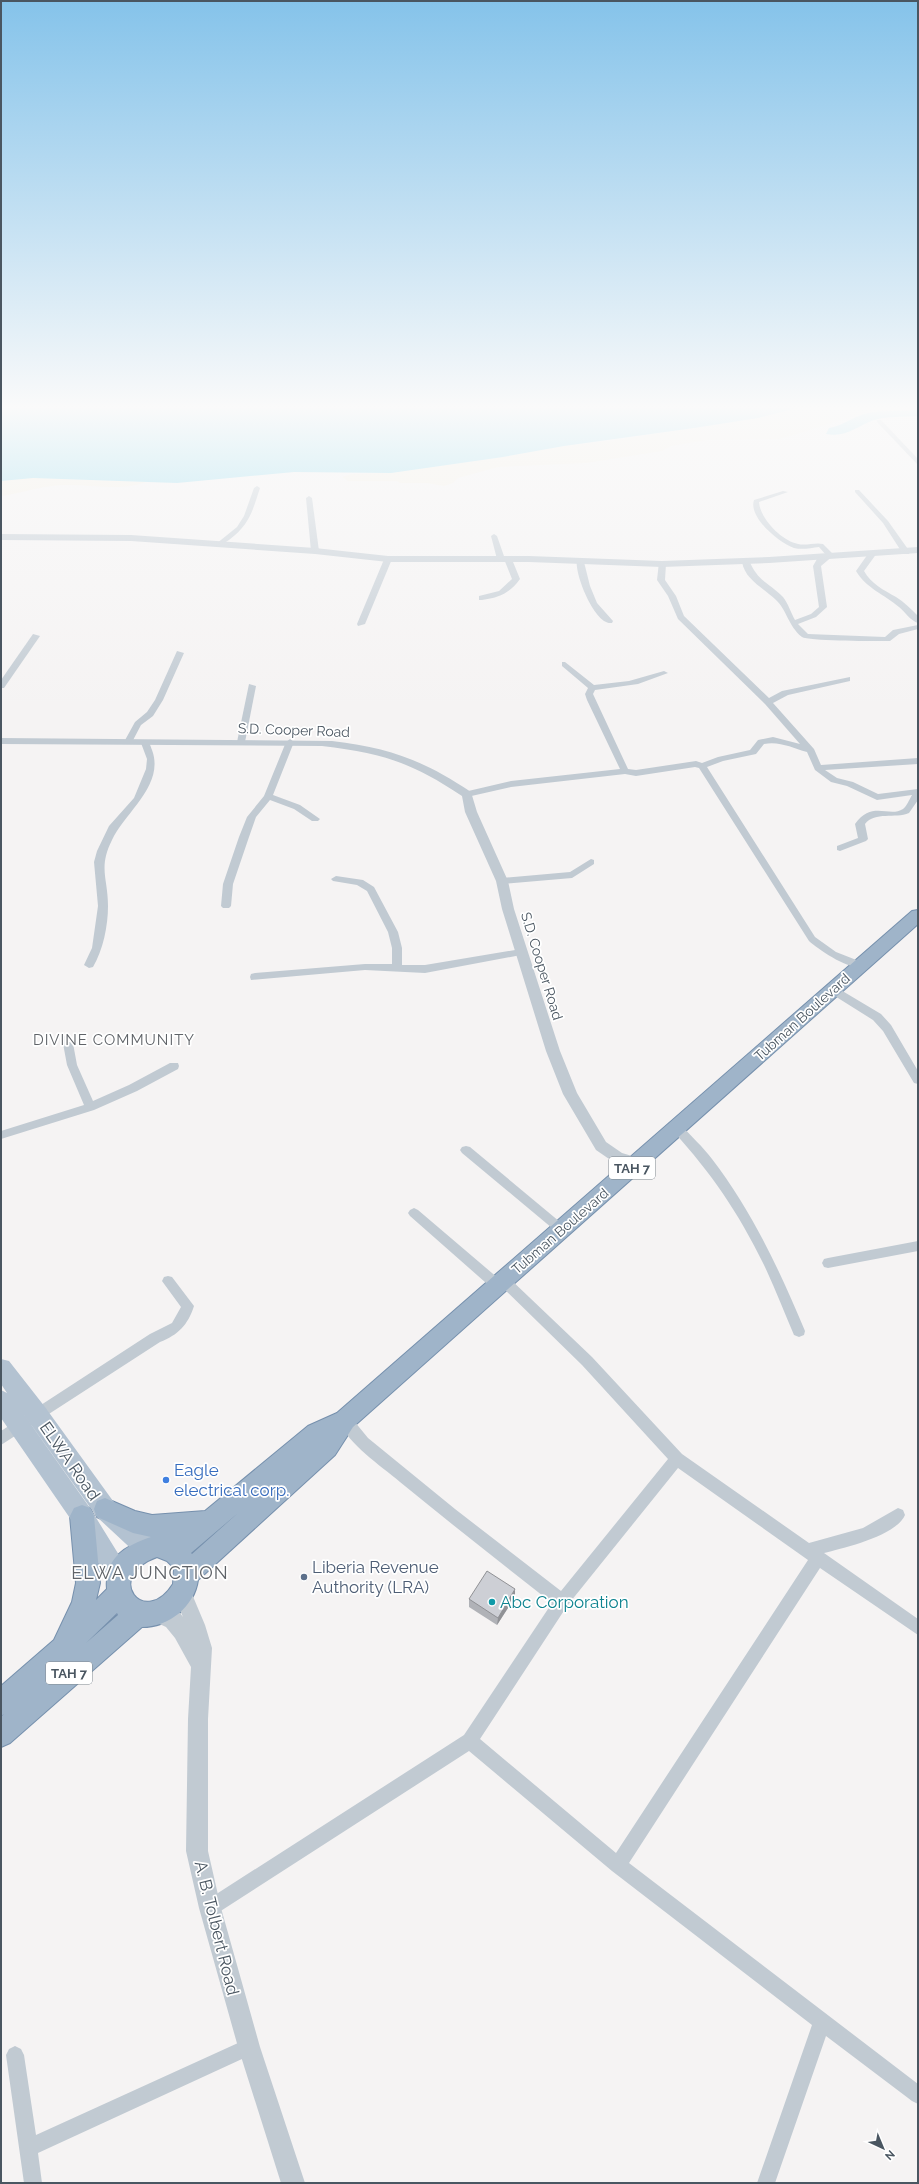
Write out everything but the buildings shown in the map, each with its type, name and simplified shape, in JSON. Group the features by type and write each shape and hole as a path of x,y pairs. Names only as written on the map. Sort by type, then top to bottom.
{"highway":[{"name":"Tubman Boulevard","path":"185,1584 327,1448 345,1420 918,915"},
{"name":"Tubman Boulevard","path":"175,1551 316,1433 345,1420"},
{"path":"105,1509 132,1521 151,1526 163,1527 210,1522"},
{"path":"59,1652 83,1605 88,1583 82,1516"},
{"path":"59,1652 119,1586 130,1558 147,1548 157,1546 175,1551 181,1557 185,1584 172,1605 148,1613 130,1610 119,1586"},
{"name":"TAH 7","path":"1,1734 148,1613"},
{"name":"TAH 7","path":"1,1703 59,1652"}],"main road":[{"name":"ELWA Road","path":"1,1368 119,1586"},
{"name":"ELWA Road","path":"1,1400 28,1420 105,1509 147,1548"}],"street":[{"path":"218,545 240,528 249,510"},
{"path":"310,510 315,550"},
{"path":"757,510 765,524 794,546 821,545 830,555"},
{"path":"875,510 886,522 906,552"},
{"path":"482,598 498,596 508,590 516,579 504,559 494,536"},
{"path":"1,537 131,538 218,545 315,550 388,559 504,559 662,564 746,562 918,550"},
{"path":"873,553 860,571 862,575 880,592 896,600 918,621"},
{"path":"793,623 820,613 823,607 817,566 820,561 830,555"},
{"path":"361,624 388,559"},
{"path":"580,562 584,578 600,615 609,621"},
{"path":"746,562 747,568 758,582 780,599 793,623 806,636 823,638 887,639 896,632 918,627"},
{"path":"662,564 661,580 672,596 682,617 768,702 811,751 818,768 834,780 850,784 877,797 918,792"},
{"path":"1,686 36,636"},
{"path":"128,742 138,724 150,714 159,700 180,653"},
{"path":"565,664 592,688 626,683 664,673"},
{"path":"768,702 785,693 848,679"},
{"path":"241,742 252,686"},
{"path":"592,688 589,694 591,700 625,771"},
{"path":"467,794 511,784 625,771 636,773 696,764 702,766 721,759 754,752 762,742 773,740 790,743 811,751"},
{"name":"S.D. Cooper Road","path":"1,741 145,743 290,742 360,748 404,758 467,794 471,812 502,881 521,952 553,1052 570,1094 601,1146 617,1157 637,1163"},
{"path":"226,906 228,884 244,837 252,817 268,796 290,742"},
{"path":"89,965 97,948 103,906 101,856 114,826 138,799 150,769 151,759 145,743"},
{"path":"818,768 918,761"},
{"path":"702,766 812,939 832,954 860,965"},
{"path":"840,848 863,839 860,824 866,817 883,812 900,813 906,810 918,792"},
{"path":"268,796 297,807 315,819"},
{"path":"502,881 572,875 591,862"},
{"path":"336,878 361,883 370,888 387,917 395,936 398,945 397,969"},
{"path":"255,977 366,967 425,969 521,952"},
{"path":"834,990 877,1017 890,1033 918,1080"},
{"path":"67,1038 72,1065 90,1107"},
{"path":"1,1135 90,1107 133,1088 174,1066"},
{"path":"677,1128 708,1162 736,1204 782,1289 799,1332"},
{"path":"466,1150 562,1230"},
{"path":"414,1213 501,1284 587,1361 677,1459 918,1628"},
{"path":"828,1263 918,1246"},
{"path":"1,1439 155,1338 168,1334 179,1326 188,1306 168,1281"},
{"path":"345,1420 363,1442 450,1514 562,1601"},
{"path":"210,1908 470,1742 562,1601 677,1459"},
{"path":"618,1865 813,1554 886,1525 898,1515"},
{"name":"A. B. Tolbert Road","path":"185,1584 202,1648 198,1719 197,1851 210,1908 249,2048 293,2183"},
{"path":"148,1613 172,1620 182,1631 200,1664"},
{"path":"470,1742 618,1865 822,2023 918,2095"},
{"path":"766,2183 822,2023"},
{"path":"29,2148 249,2048"},
{"path":"16,2055 33,2183"}],"place":[{"name":"Eagle electrical corp.","path":"166,1480"},
{"name":"Liberia Revenue Authority (LRA)","path":"304,1577"},
{"name":"Abc Corporation","path":"492,1602"}],"district":[{"name":"DIVINE COMMUNITY","path":"114,1040"},
{"name":"ELWA JUNCTION","path":"150,1573"}]}
